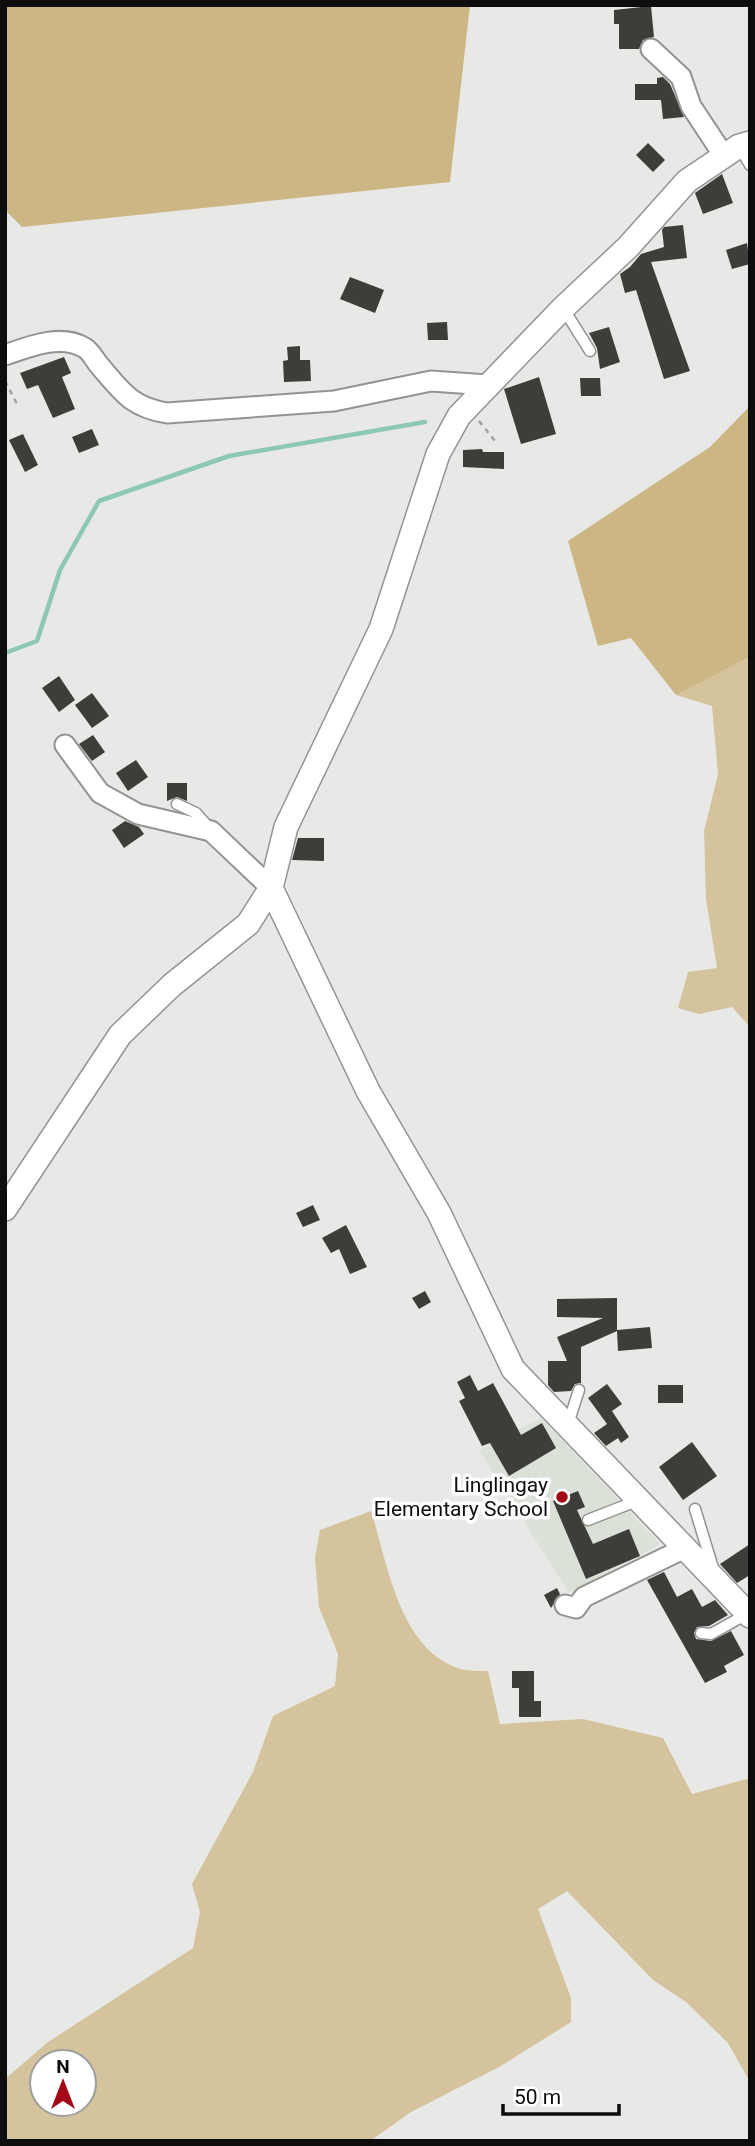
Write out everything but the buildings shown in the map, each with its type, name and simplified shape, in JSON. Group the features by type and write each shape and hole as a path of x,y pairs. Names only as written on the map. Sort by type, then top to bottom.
{"street":[{"path":"5,1209 120,1035 172,985 248,924 271,888 286,827 381,629 438,454 466,405 628,247 687,181 741,152 691,106 681,77 651,49"},
{"path":"5,355 32,345 59,341 85,348 126,397 143,409 167,413 334,401 431,381 488,385"},
{"path":"65,745 100,793 138,814 211,831 271,888 368,1091 439,1213 513,1369 566,1427 602,1458 683,1549 716,1579 749,1615"},
{"path":"565,1605 576,1608 584,1597 683,1549"}],"lane":[{"path":"563,308 590,351"},
{"path":"177,804 196,813 211,831"},
{"path":"566,1427 575,1408 579,1390"},
{"path":"588,1520 639,1500"},
{"path":"695,1509 716,1579"},
{"path":"701,1633 711,1634 749,1615"}],"path":[{"path":"5,381 17,404"}],"shaded area":[{"path":"5,5 470,5 450,182 22,227 5,210"},
{"path":"750,406 750,657 676,695 631,638 598,646 568,541 710,447"},
{"path":"750,657 750,1027 732,1007 699,1014 678,1008 688,972 717,968 706,899 704,831 718,774 712,706 676,695"},
{"name":"Linglingay Elementary School","path":"541,1418 660,1544 569,1593 479,1450"},
{"path":"371,1511 399,1603 410,1625 423,1644 440,1659 461,1669 488,1671 500,1724 583,1719 663,1738 692,1794 750,1778 750,2082 728,2043 686,2002 653,1980 567,1891 538,1909 571,1998 571,2022 499,2067 411,2112 370,2141 5,2141 5,2079 28,2059 28,2118 98,2118 98,2048 41,2048 193,1948 200,1912 192,1884 253,1772 273,1716 335,1686 338,1654 319,1607 315,1558 320,1530"}],"waterway":[{"path":"5,653 37,641 60,570 99,501 229,456 425,422"}],"place":[{"name":"Linglingay Elementary School","path":"562,1497"}]}
